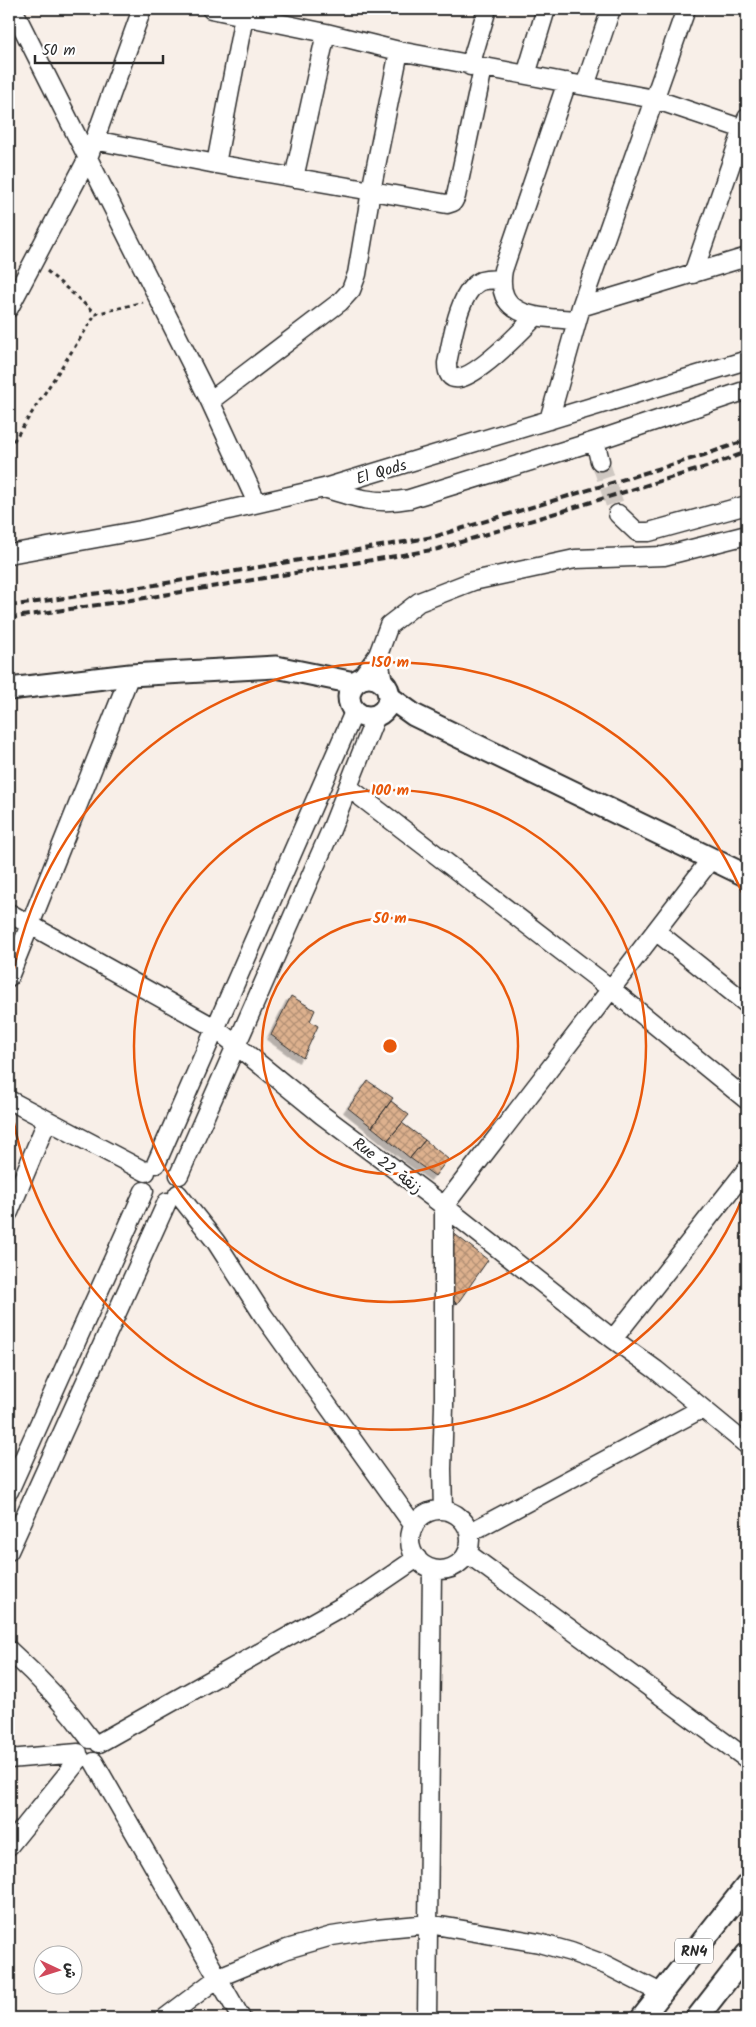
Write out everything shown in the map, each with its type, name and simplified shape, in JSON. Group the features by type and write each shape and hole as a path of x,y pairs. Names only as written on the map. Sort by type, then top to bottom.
{"main road":[{"path":"9,689 130,675 276,667 314,675 354,692"},
{"path":"354,692 369,676 377,678 383,702"},
{"path":"354,692 361,716 369,718 383,702"},
{"path":"383,702 414,715 747,876"},
{"name":"RN4","path":"642,2018 747,1885"},
{"name":"RN4","path":"697,2018 747,1954"}],"street":[{"path":"9,12 14,9 210,402 257,503"},
{"path":"9,308 88,158 142,9"},
{"path":"211,9 476,67 654,99 746,126 693,274"},
{"path":"94,140 216,164 447,204 453,202 456,196 487,9"},
{"path":"526,76 546,9"},
{"path":"585,86 611,9"},
{"path":"549,420 579,314 686,9"},
{"path":"216,164 244,16"},
{"path":"294,178 326,33"},
{"path":"210,402 340,302 351,290 357,274 371,191 399,51"},
{"path":"567,82 503,270 501,280 505,300 516,310 536,316 579,314 747,257"},
{"path":"501,280 481,281 473,286 467,294 456,320 447,364 447,368 452,376 457,379 464,377 490,361 536,316"},
{"name":"El Qods","path":"9,554 141,530 324,488 747,360"},
{"path":"324,488 372,502 398,501 595,441 747,390"},
{"path":"595,441 600,461"},
{"path":"618,514 637,532 649,532 747,505"},
{"path":"172,1198 153,1201 144,1191 142,1185 215,1028 354,692 378,655 389,624 419,602 473,581 575,559 664,556 747,535"},
{"path":"179,1175 332,830 383,702 378,655"},
{"path":"9,976 130,675"},
{"path":"348,787 611,989 747,1100"},
{"path":"443,1510 444,1206 657,932 711,859"},
{"name":"Rue 22 زنقة","path":"9,913 215,1028 367,1150 444,1206 613,1339 656,1370 747,1445"},
{"path":"657,932 747,1004"},
{"path":"9,1100 47,1121 151,1168 170,1165 179,1175 181,1181 9,1551"},
{"path":"9,1212 47,1121"},
{"path":"613,1339 747,1169"},
{"path":"9,1491 144,1191"},
{"path":"172,1198 216,1242 263,1315 414,1526"},
{"path":"469,1533 701,1408"},
{"path":"443,1510 453,1512 460,1517 469,1533 470,1543 461,1561 443,1570 432,1569 417,1558 411,1543 414,1526 426,1513 443,1510"},
{"path":"467,1552 747,1759"},
{"path":"95,1741 364,1594 417,1558"},
{"path":"427,2018 432,1569"},
{"path":"9,1650 36,1675 75,1718 95,1741 102,1754 84,1758 9,1758"},
{"path":"9,1846 84,1758"},
{"path":"84,1758 218,1977 241,2018"},
{"path":"165,2018 218,1977 287,1949 332,1936 376,1929 429,1924 539,1943 571,1952 606,1966 661,1993"}],"path":[{"path":"34,260 96,314"},
{"path":"9,448 96,314 158,299"}],"building":[{"path":"291,996 315,1010 310,1021 318,1026 303,1058 271,1035"},
{"path":"368,1081 393,1098 372,1127 348,1108"},
{"path":"391,1101 409,1115 388,1140 372,1127"},
{"path":"402,1123 425,1140 410,1158 388,1140"},
{"path":"425,1140 448,1159 435,1176 410,1158"},
{"path":"452,1232 488,1260 457,1304 447,1294"}],"tunnel":[{"path":"600,461 618,514"}],"railway":[{"path":"9,606 155,585 433,537 704,455 747,440"},
{"path":"9,618 145,598 438,549 706,467 747,452"}]}
